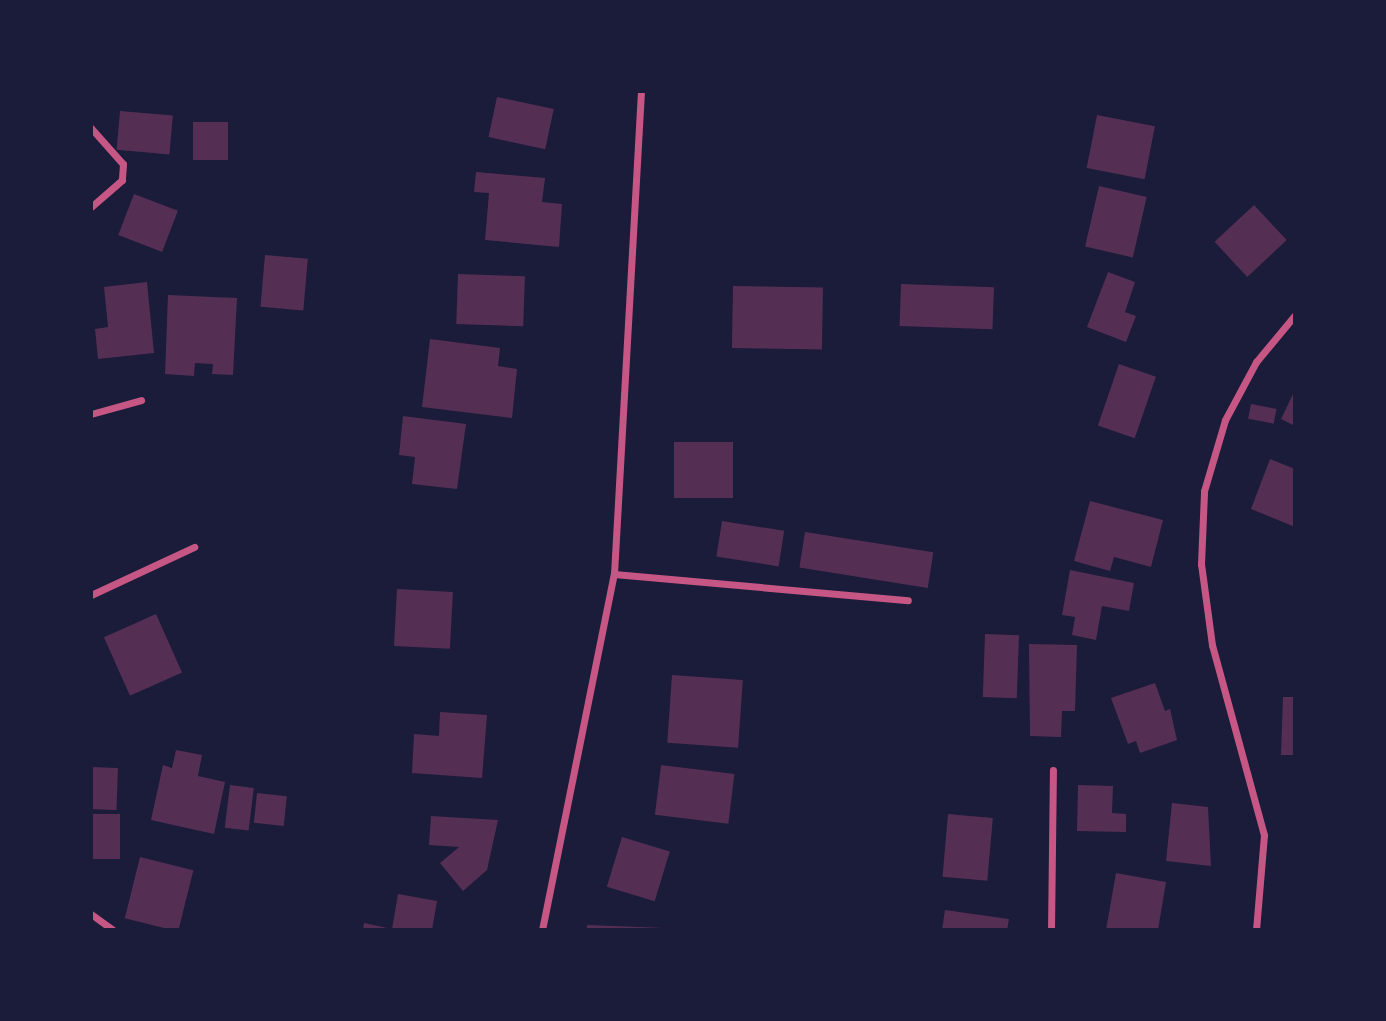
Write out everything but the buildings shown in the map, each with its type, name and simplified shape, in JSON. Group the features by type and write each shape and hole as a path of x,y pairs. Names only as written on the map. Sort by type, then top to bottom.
{"street":[{"path":"542,930 614,574 641,91"},
{"path":"91,128 123,164 122,180 91,207"},
{"path":"1256,930 1264,835 1212,645 1201,564 1204,491 1225,420 1256,362 1295,314"},
{"path":"91,414 141,400"},
{"path":"91,595 194,547"},
{"path":"614,574 908,600"},
{"path":"1051,930 1053,770"},
{"path":"91,914 113,930"}]}
